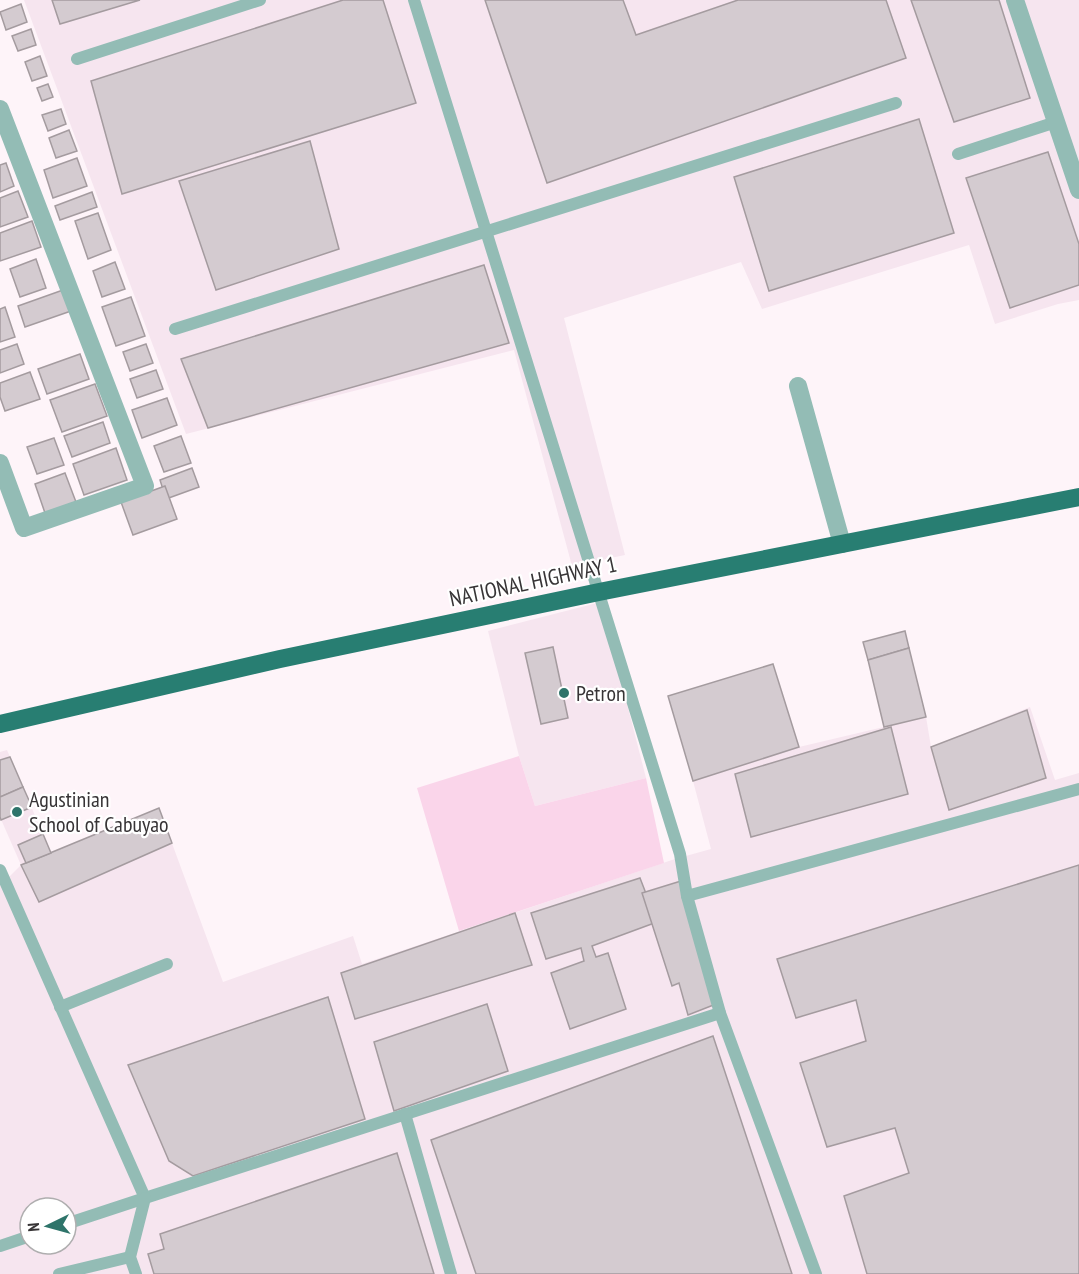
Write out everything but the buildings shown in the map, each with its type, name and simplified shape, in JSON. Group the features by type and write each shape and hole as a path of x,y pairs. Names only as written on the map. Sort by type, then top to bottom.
{"highway":[{"name":"NATIONAL HIGHWAY 1","path":"0,724 280,658 1079,497"}],"street":[{"path":"1015,0 1079,190"},
{"path":"0,109 146,486 24,528 0,463"},
{"path":"798,386 842,544"}],"lane":[{"path":"77,58 260,0"},
{"path":"414,0 680,855 687,896 720,1012 816,1274"},
{"path":"175,329 896,103"},
{"path":"958,154 1056,122"},
{"path":"687,896 1079,789"},
{"path":"0,870 145,1198 130,1257 136,1274"},
{"path":"60,1007 167,964"},
{"path":"78,1220 720,1012"},
{"path":"405,1114 451,1274"},
{"path":"0,1246 18,1240"},
{"path":"59,1274 130,1257"}],"shaded area":[{"path":"24,0 1079,0 1079,300 1058,304 995,324 969,245 762,309 741,262 564,318 625,555 572,566 514,350 186,434"},
{"name":"Petron","path":"601,602 646,778 535,806 519,756 488,631"},
{"path":"1030,707 1055,780 1079,773 1079,1274 0,1274 0,883 4,882 21,865 0,817 0,752 7,750 51,853 159,808 223,982 353,936 362,964 711,849 693,781 799,747 926,717 931,747"},
{"path":"519,756 535,806 646,778 664,863 459,931 417,788"}],"place":[{"name":"Petron","path":"564,693"},
{"name":"Agustinian School of Cabuyao","path":"17,812"}]}
